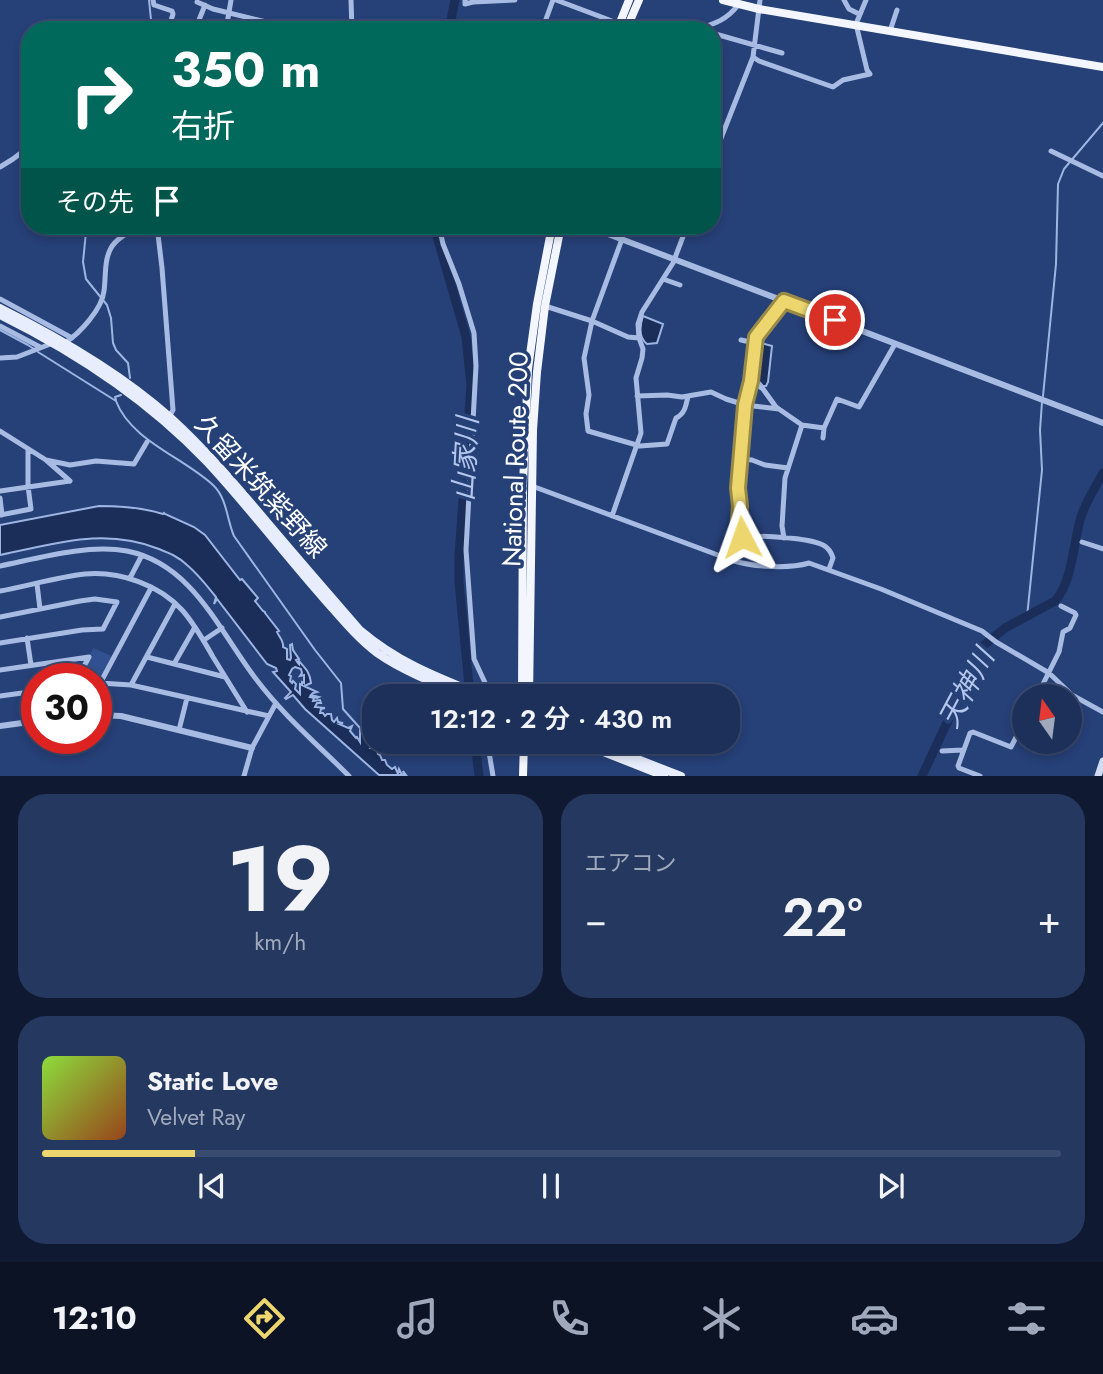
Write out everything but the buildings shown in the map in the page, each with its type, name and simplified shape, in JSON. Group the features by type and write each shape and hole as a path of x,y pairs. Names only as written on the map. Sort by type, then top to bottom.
{"highway":[{"path":"621,21 629,0"},
{"path":"633,21 639,0"},
{"path":"723,0 739,4 760,4 890,31 1103,67"},
{"name":"National Route 200","path":"522,684 523,485 528,369 550,235"},
{"name":"National Route 200","path":"529,684 533,430 545,306 559,235"},
{"path":"523,775 524,754"}],"main road":[{"name":"久留米筑紫野線","path":"0,309 69,340 169,417 231,480 360,630 395,657 443,684"},
{"name":"久留米筑紫野線","path":"0,315 86,362 140,401 179,435 225,483 355,634 376,652 411,673 447,684"},
{"path":"609,754 664,775"},
{"path":"626,754 681,775"},
{"path":"1098,775 1103,761"}],"street":[{"path":"153,0 154,5 172,12 171,21"},
{"path":"228,21 231,0"},
{"path":"351,0 352,21"},
{"path":"465,0 465,4 514,0"},
{"path":"546,21 554,0 612,21"},
{"path":"844,0 849,9 859,14"},
{"path":"752,57 833,87 843,80 870,74 856,24 866,0"},
{"path":"197,2 262,21"},
{"path":"721,21 732,14 739,4"},
{"path":"721,138 752,57 760,4"},
{"path":"199,21 205,5"},
{"path":"890,31 897,10"},
{"path":"721,35 782,53"},
{"path":"1051,151 1102,174"},
{"path":"0,167 21,152"},
{"path":"0,299 69,340 81,331 104,294 108,256 117,240 126,235"},
{"path":"158,235 173,410 169,417"},
{"path":"441,235 474,333 476,366 466,550 474,659 485,684"},
{"path":"611,235 1103,423"},
{"path":"612,516 641,433 636,378 643,349 638,324 642,312 674,259 683,235"},
{"path":"622,239 592,321 584,358 589,395 586,414 588,431 637,445 667,444 676,418 686,407 688,396"},
{"path":"663,279 680,285"},
{"path":"734,561 742,537 738,488 745,405 756,337 784,301"},
{"path":"545,306 592,321 628,337 639,338"},
{"path":"0,326 40,347"},
{"path":"741,340 755,343"},
{"path":"0,358 17,356 53,343"},
{"path":"823,438 824,428 837,399 859,407 895,344"},
{"path":"751,381 763,389 779,409 802,425 824,428"},
{"path":"637,396 688,396 712,391 745,405 779,409"},
{"path":"784,538 783,491 802,425"},
{"path":"0,431 46,460 71,481 0,491"},
{"path":"46,460 70,465 96,461 134,464 147,442"},
{"path":"0,498 1,515 32,509 28,486 28,450"},
{"path":"741,459 788,468"},
{"path":"532,486 734,561 755,565 799,566 808,563 829,569 982,631 1049,673 1072,695 1103,712"},
{"path":"742,537 784,538 820,544 831,552 833,558 829,569"},
{"path":"1082,542 1103,549"},
{"path":"0,566 83,550 111,549 142,555 165,566 181,578 202,601 255,678 276,703 349,775"},
{"path":"130,578 142,555"},
{"path":"0,591 86,574 130,578 151,588 184,611 247,712"},
{"path":"37,584 40,610"},
{"path":"111,663 151,588"},
{"path":"0,617 95,599 117,602 103,629 0,643"},
{"path":"131,685 175,604"},
{"path":"1043,684 1059,652 1063,632 1070,628 1076,615 1061,606"},
{"path":"174,664 195,627"},
{"path":"204,640 222,628"},
{"path":"27,638 31,663"},
{"path":"46,663 89,657 86,663"},
{"path":"146,657 225,677"},
{"path":"0,670 21,667"},
{"path":"112,684 131,685 269,716"},
{"path":"0,696 21,693"},
{"path":"179,730 187,698"},
{"path":"244,775 252,748 276,703"},
{"path":"112,716 252,748"},
{"path":"0,726 21,723"},
{"path":"980,775 958,766 970,733 1011,747 1012,745"},
{"path":"942,751 963,750"},
{"path":"489,754 494,775"}],"shaded area":[{"path":"643,316 663,324 657,343 647,344 642,338"},
{"path":"761,343 772,346 766,386 754,376 758,345"},
{"path":"99,506 131,507 164,513 194,527 205,535 240,580 242,579 258,598 255,601 279,631 277,632 283,647 287,649 287,659 290,660 292,644 299,659 296,660 310,676 311,683 304,686 317,692 311,695 319,697 310,697 314,698 313,701 320,700 321,703 317,703 315,707 325,708 321,709 320,713 325,716 331,714 334,722 337,718 338,722 343,723 339,724 348,728 352,726 350,731 360,742 361,729 362,754 380,755 387,765 392,769 395,767 398,774 399,769 402,775 379,775 293,695 286,699 291,692 273,672 277,671 276,668 267,664 217,599 214,604 216,597 206,584 177,557 138,542 99,538 60,542 0,555 0,525","holes":["295,667 301,669 300,676 304,675 304,683 300,684 300,694 295,689 296,684 290,681 289,675"]},
{"path":"93,648 114,657 111,663 86,663"}],"waterway":[{"path":"149,0 151,21"},
{"name":"山家川","path":"451,21 455,0"},
{"path":"1043,396 1056,264 1058,184 1064,169 1103,123"},
{"path":"86,235 83,262 86,279 107,305 113,343 128,363 130,378"},
{"name":"山家川","path":"437,235 466,337 471,385 459,556 469,684"},
{"path":"0,330 34,349"},
{"path":"38,352 116,401 123,415 146,438 214,486 224,503 234,536 341,683 343,709 360,728"},
{"path":"116,400 115,397 121,395"},
{"path":"1027,617 1042,470 1042,402"},
{"name":"天神川","path":"922,776 983,646 1005,628 1055,601 1061,593 1069,572 1083,511 1103,473"},
{"name":"山家川","path":"476,754 479,776"}],"route":[{"path":"742,537 738,488 745,405 756,337 784,301 835,320"}]}
